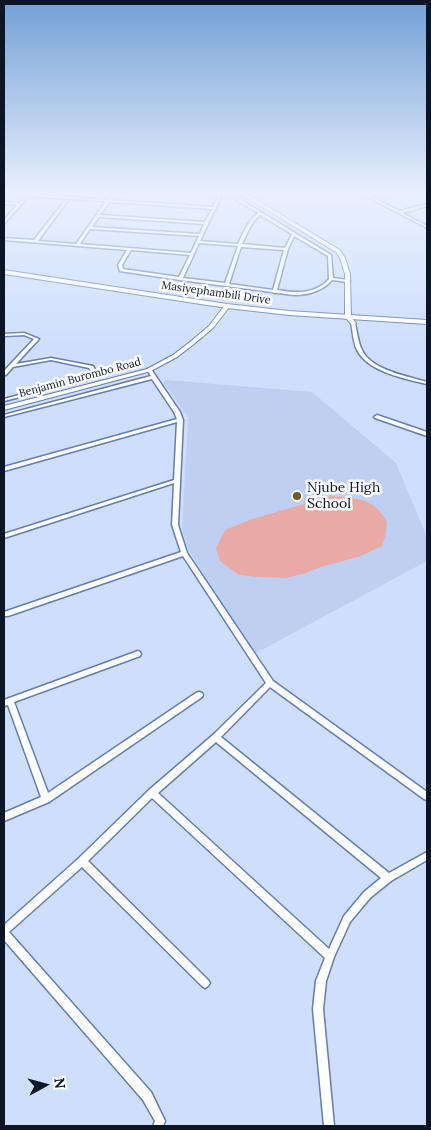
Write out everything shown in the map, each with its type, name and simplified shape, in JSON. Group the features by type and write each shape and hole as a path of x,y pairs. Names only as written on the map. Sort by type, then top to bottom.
{"main road":[{"name":"Masiyephambili Drive","path":"4,272 225,309 427,322"},
{"name":"Masiyephambili Drive","path":"4,278 225,309 353,323 427,328"}],"street":[{"path":"87,246 192,254"},
{"path":"180,279 196,246"},
{"path":"227,285 241,246"},
{"path":"249,246 286,249"},
{"path":"274,292 288,246"},
{"path":"130,249 120,265 121,270 274,292 303,294 320,288 330,282 331,279 330,256 312,246"},
{"path":"331,246 346,262 348,317 353,323 359,350 368,362 378,368 427,383"},
{"path":"331,279 348,281"},
{"name":"Benjamin Burombo Road","path":"4,408 149,370 175,356 192,343 211,327 225,309"},
{"path":"4,335 24,334 37,339 4,374"},
{"path":"4,400 97,376 91,367 51,359 12,366"},
{"path":"149,370 177,412 180,420 175,525 184,553 270,683 427,796"},
{"path":"4,416 153,377"},
{"path":"377,417 427,434"},
{"path":"4,469 180,420"},
{"path":"4,536 176,481"},
{"path":"6,614 184,553"},
{"path":"46,799 7,702 138,654"},
{"path":"158,1126 160,1121 147,1096 4,932 82,861 152,793 216,737 270,683"},
{"path":"4,817 46,799 198,695"},
{"path":"216,737 388,878"},
{"path":"152,793 330,956"},
{"path":"329,1126 318,1009 321,981 330,956 347,919 357,905 388,878 427,856"},
{"path":"82,861 205,983"}],"shaded area":[{"name":"Njube High School","path":"167,380 312,392 396,463 427,537 427,561 256,653 212,589 188,549 182,529 188,417 163,382"},
{"path":"332,496 364,501 382,514 387,522 382,546 361,556 286,578 239,575 220,561 216,548 225,530 252,519"}],"place":[{"name":"Njube High School","path":"297,496"}]}
